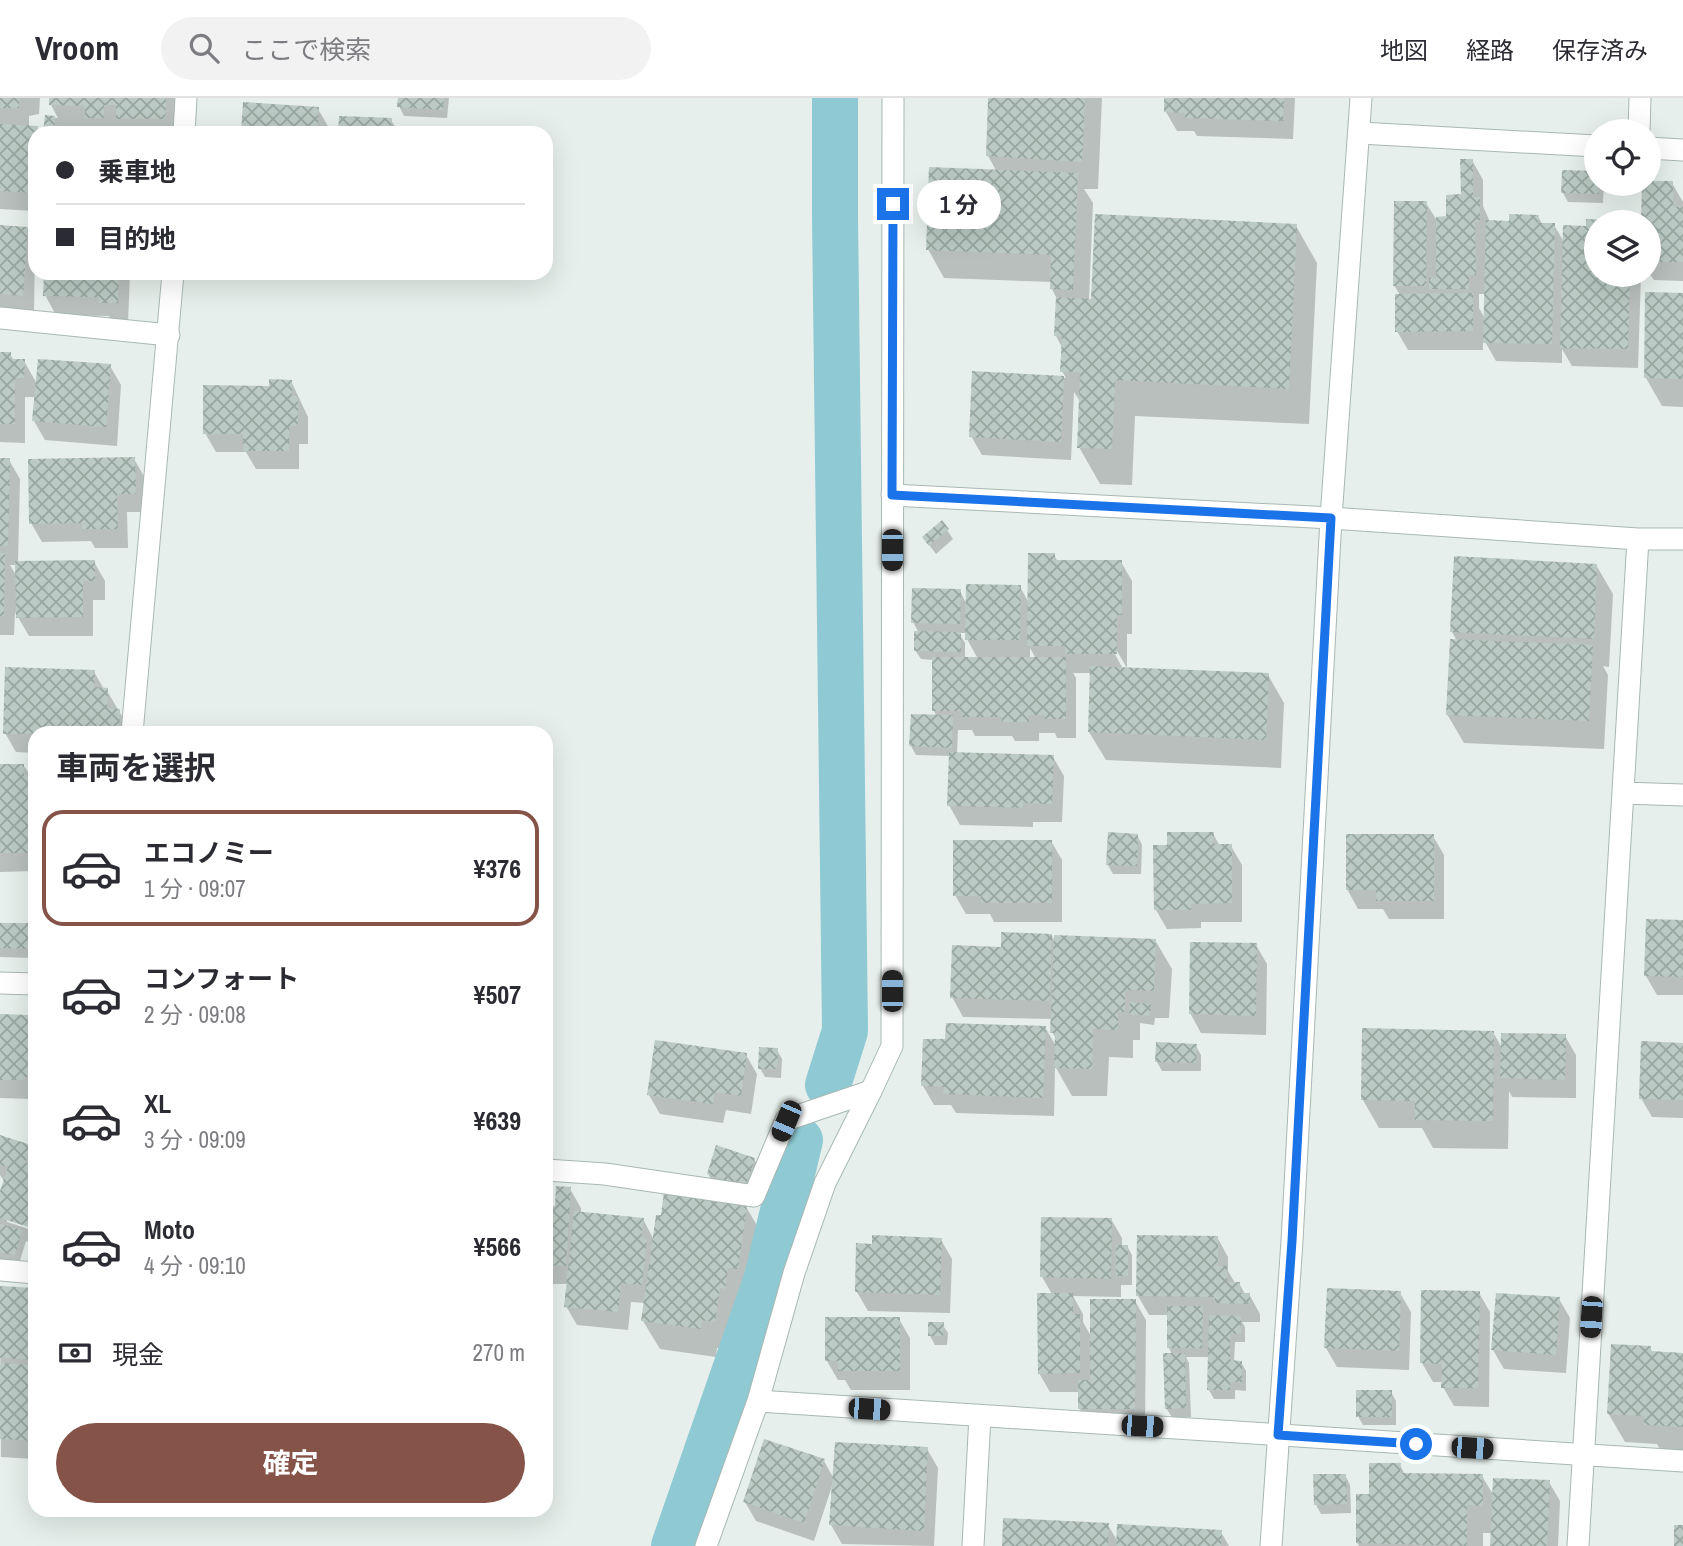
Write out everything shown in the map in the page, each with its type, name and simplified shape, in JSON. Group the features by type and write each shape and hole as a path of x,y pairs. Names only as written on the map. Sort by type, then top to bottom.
{"street":[{"path":"184,126 186,98"},
{"path":"706,1546 758,1401 794,1273 825,1183 892,1046 893,98"},
{"path":"1271,1546 1292,1241 1331,518 1361,98"},
{"path":"1639,119 1640,98"},
{"path":"1360,133 1584,145"},
{"path":"1661,149 1683,150"},
{"path":"133,726 173,280"},
{"path":"0,318 169,335"},
{"path":"892,495 1331,518 1638,539 1683,539"},
{"path":"1578,1546 1638,539"},
{"path":"1623,793 1683,795"},
{"path":"0,983 28,985"},
{"path":"553,1170 606,1174 754,1196 786,1121 871,1091"},
{"path":"0,1270 28,1272"},
{"path":"758,1401 1683,1461"},
{"path":"972,1546 980,1416"}],"building":[{"path":"0,98 19,98 19,108 0,108"},
{"path":"49,98 166,98 165,119 116,119 116,105 104,105 104,118 85,118 85,106 49,105"},
{"path":"398,98 444,98 443,110 397,107"},
{"path":"988,98 1085,98 1082,162 986,156"},
{"path":"1164,98 1284,98 1283,121 1185,118 1185,113 1164,112"},
{"path":"243,102 319,107 318,126 241,126"},
{"path":"45,115 55,116 54,126 44,126"},
{"path":"339,116 392,118 391,126 338,126"},
{"path":"0,124 38,126 28,126 28,193 0,191"},
{"path":"1460,159 1473,159 1473,197 1480,197 1480,222 1475,222 1476,275 1469,275 1469,289 1429,289 1429,278 1436,278 1436,217 1446,216 1446,195 1461,194"},
{"path":"929,167 1078,173 1073,290 1050,289 1051,255 926,250"},
{"path":"1562,170 1584,171 1584,194 1561,193"},
{"path":"1661,181 1673,181 1673,207 1683,207 1683,262 1661,262 1661,210 1641,210 1642,196 1661,196"},
{"path":"1394,201 1427,201 1426,286 1393,286"},
{"path":"1095,214 1297,224 1289,389 1115,380 1112,449 1077,448 1080,372 1060,372 1062,337 1054,336 1056,297 1091,299"},
{"path":"1509,214 1539,215 1538,223 1555,223 1552,344 1483,343 1486,220 1509,221"},
{"path":"0,225 28,227 23,296 0,294"},
{"path":"1563,225 1584,226 1584,287 1630,287 1628,349 1560,348"},
{"path":"44,280 119,280 118,303 99,303 98,297 43,296"},
{"path":"1645,292 1683,293 1683,379 1644,378"},
{"path":"1473,293 1473,331 1395,332 1395,294"},
{"path":"0,352 11,352 11,359 25,359 24,378 15,378 15,424 0,424"},
{"path":"38,359 111,364 106,427 32,421"},
{"path":"972,371 1064,376 1061,442 969,437"},
{"path":"269,379 292,380 292,396 298,396 298,426 289,426 289,451 243,451 243,434 203,434 203,385 269,386"},
{"path":"135,457 136,494 117,494 118,529 82,529 82,523 29,524 28,459"},
{"path":"0,458 10,458 8,546 0,546"},
{"path":"942,520 949,529 929,546 922,537"},
{"path":"0,553 5,553 4,616 0,616"},
{"path":"1028,553 1055,553 1055,560 1122,560 1122,615 1117,615 1117,654 1065,654 1065,646 1027,646"},
{"path":"1454,556 1597,564 1594,639 1450,632"},
{"path":"95,560 95,581 83,581 83,617 16,618 15,561"},
{"path":"966,584 1021,585 1020,640 965,640"},
{"path":"912,588 961,589 960,624 911,623"},
{"path":"914,631 961,632 961,652 914,651"},
{"path":"1450,639 1593,645 1589,721 1446,715"},
{"path":"932,657 1066,657 1066,719 1045,719 1045,715 1029,715 1029,722 1002,722 1002,717 962,717 962,711 932,711"},
{"path":"1090,666 1269,673 1266,740 1088,732"},
{"path":"5,667 95,670 94,687 108,688 107,708 120,709 119,726 28,726 28,734 3,734"},
{"path":"911,714 953,715 952,748 909,746"},
{"path":"949,752 1054,755 1052,804 1023,803 1023,808 947,806"},
{"path":"0,764 24,764 24,775 28,775 28,853 0,853"},
{"path":"1108,832 1138,834 1137,866 1106,865"},
{"path":"1167,832 1214,832 1214,844 1232,844 1232,903 1191,904 1191,910 1154,910 1153,845 1167,845"},
{"path":"1346,834 1434,834 1434,901 1376,901 1376,890 1346,890"},
{"path":"953,840 1052,840 1052,903 981,903 981,896 953,896"},
{"path":"1646,919 1683,920 1683,977 1644,976"},
{"path":"0,923 28,923 28,949 0,948"},
{"path":"1001,932 1052,934 1050,1001 950,998 952,945 1001,947"},
{"path":"1054,935 1156,939 1154,991 1125,990 1125,1012 1118,1012 1118,1030 1093,1029 1092,1069 1054,1068 1055,1033 1050,1033"},
{"path":"1190,942 1257,943 1256,1016 1189,1014"},
{"path":"1130,1002 1151,1004 1150,1016 1129,1014"},
{"path":"0,1014 28,1015 28,1076 22,1080 0,1080"},
{"path":"946,1023 1046,1026 1043,1098 943,1094 944,1087 921,1086 923,1039 945,1039"},
{"path":"1362,1028 1494,1031 1493,1121 1415,1120 1415,1101 1361,1100"},
{"path":"1501,1033 1566,1034 1565,1080 1500,1078"},
{"path":"655,1040 747,1053 741,1096 715,1092 713,1104 647,1095"},
{"path":"1641,1041 1683,1043 1683,1100 1639,1099"},
{"path":"1156,1042 1197,1044 1196,1063 1155,1062"},
{"path":"759,1047 778,1048 777,1069 758,1069"},
{"path":"0,1135 28,1144 25,1163 28,1164 28,1227 0,1218 0,1191 8,1167 0,1165"},
{"path":"716,1145 755,1158 746,1187 707,1174"},
{"path":"556,1186 571,1187 566,1266 553,1265"},
{"path":"664,1192 747,1204 738,1269 728,1268 725,1289 720,1288 715,1322 702,1320 701,1329 641,1321 656,1215 661,1215"},
{"path":"574,1211 644,1218 641,1238 647,1239 642,1285 621,1283 618,1312 564,1307"},
{"path":"1041,1217 1112,1218 1111,1279 1040,1277"},
{"path":"0,1224 22,1230 15,1256 0,1252"},
{"path":"872,1235 942,1238 940,1295 855,1292 856,1243 872,1244"},
{"path":"1137,1235 1218,1236 1218,1266 1227,1266 1227,1282 1240,1282 1240,1293 1250,1293 1250,1304 1215,1303 1215,1297 1136,1296"},
{"path":"1116,1245 1128,1245 1128,1276 1116,1276"},
{"path":"0,1286 28,1288 28,1360 0,1358"},
{"path":"1327,1288 1401,1291 1399,1351 1324,1348"},
{"path":"1421,1290 1480,1291 1478,1388 1441,1388 1442,1364 1420,1363"},
{"path":"1037,1293 1073,1293 1073,1314 1080,1314 1080,1373 1038,1374"},
{"path":"1496,1293 1560,1297 1556,1355 1491,1350"},
{"path":"1090,1299 1136,1299 1135,1409 1078,1409 1078,1380 1090,1380"},
{"path":"1167,1306 1203,1306 1202,1348 1167,1348"},
{"path":"1209,1315 1241,1316 1241,1334 1230,1334 1230,1360 1242,1361 1242,1382 1230,1382 1230,1390 1207,1390"},
{"path":"825,1317 900,1317 900,1371 838,1371 838,1361 825,1361"},
{"path":"928,1322 944,1322 943,1336 928,1336"},
{"path":"1611,1344 1651,1346 1651,1351 1683,1353 1683,1427 1644,1425 1644,1416 1607,1414"},
{"path":"1163,1353 1185,1353 1186,1408 1165,1409"},
{"path":"0,1363 28,1365 28,1441 0,1439"},
{"path":"1356,1390 1392,1390 1392,1417 1356,1417"},
{"path":"764,1439 825,1459 804,1523 743,1502"},
{"path":"835,1442 928,1447 924,1531 829,1525"},
{"path":"1369,1463 1401,1463 1400,1473 1483,1474 1483,1506 1467,1505 1467,1546 1356,1543 1356,1494 1369,1494"},
{"path":"1313,1474 1346,1474 1347,1504 1314,1505"},
{"path":"1493,1478 1550,1480 1547,1546 1490,1546"},
{"path":"1003,1518 1109,1523 1108,1546 1002,1546"},
{"path":"1117,1524 1222,1530 1221,1546 1116,1546"},
{"path":"1674,1525 1683,1525 1683,1546 1674,1546"}],"waterway":[{"path":"828,1085 845,1031 835,98"},
{"path":"674,1546 767,1278 800,1140"}],"route":[{"path":"893,204 892,495 1331,518 1292,1241 1278,1435 1416,1444"}]}
